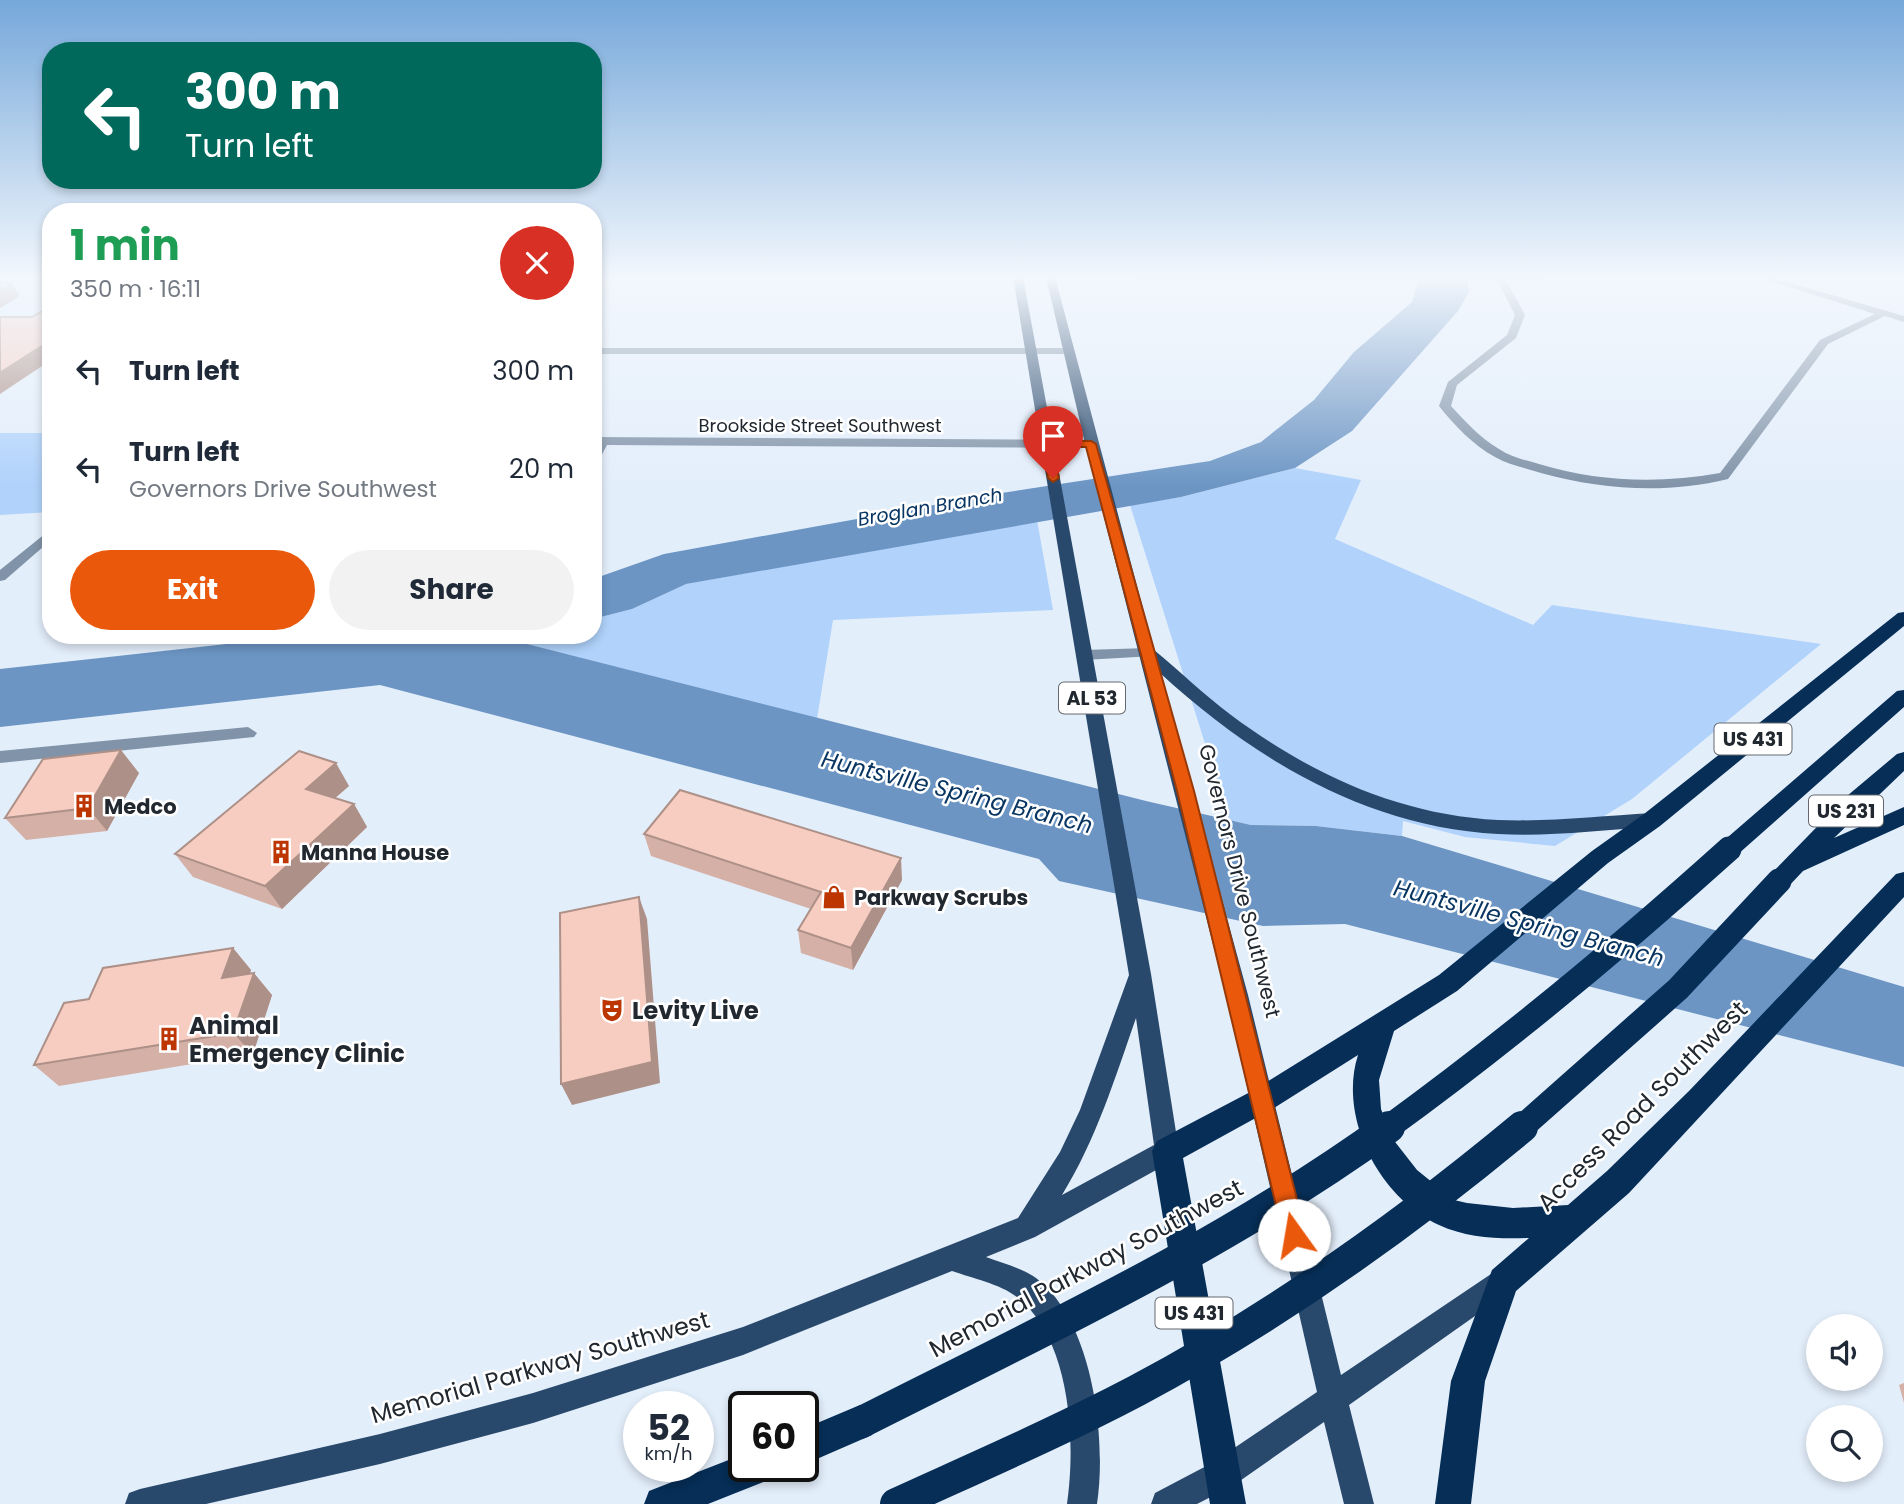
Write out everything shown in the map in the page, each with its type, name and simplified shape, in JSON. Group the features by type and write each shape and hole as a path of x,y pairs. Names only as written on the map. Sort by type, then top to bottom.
{"highway":[{"name":"US 431","path":"1226,1489 1167,1151 1264,1100 1448,983 1600,857 1652,820 1904,617"},
{"name":"Memorial Parkway Southwest","path":"819,1440 860,1423 1160,1271 1323,1175 1458,1077 1640,929 1904,696"},
{"name":"US 231","path":"896,1504 1039,1439 1172,1371 1292,1296 1397,1224 1536,1118 1678,989 1855,803 1904,759"},
{"path":"1786,874 1904,815"},
{"name":"Access Road Southwest","path":"1503,1281 1618,1182 1699,1100 1904,881"},
{"path":"1386,1020 1369,1056 1363,1092 1366,1116 1384,1152 1406,1181 1449,1215 1493,1222 1574,1220"},
{"path":"1453,1504 1468,1381 1503,1281"},
{"path":"663,1504 728,1478"}],"main road":[{"name":"AL 53","path":"1029,347 1140,974"},
{"name":"Governors Drive Southwest","path":"1067,347 1099,477 1219,921 1359,1504"},
{"path":"1148,653 1229,724 1289,765 1338,789 1391,809 1448,821 1497,827 1652,820"},
{"path":"1026,1228 1167,1151 1140,974"},
{"path":"1026,1228 1074,1150 1091,1112 1140,974"},
{"name":"Memorial Parkway Southwest","path":"140,1504 380,1449 533,1408 743,1341 1026,1228"},
{"path":"951,1256 1024,1285 1042,1306 1072,1356 1085,1462 1086,1486 1082,1504"},
{"name":"Access Road Southwest","path":"1332,1397 1503,1281"},
{"path":"1166,1504 1226,1489 1332,1397"}],"street":[{"path":"1497,347 1452,384 1445,406 1468,432 1502,456 1572,479 1629,487 1680,485 1724,476 1820,347"},
{"path":"602,351 1068,351"},
{"name":"Brookside Street Southwest","path":"602,441 1091,444"},
{"path":"0,577 42,546"},
{"path":"1084,655 1148,653"},
{"path":"0,757 248,733"}],"shaded area":[{"path":"0,433 42,433 42,513 0,515"},
{"path":"1295,468 1361,480 1335,539 1533,625 1552,605 1821,644 1632,799 1555,846 1465,837 1403,821 1402,836 1317,826 1251,825 1229,820 1130,505 1181,497"},
{"path":"1037,520 1053,610 833,620 817,719 525,644 602,644 602,617 632,609 685,584"}],"water":[{"name":"Broglan Branch","path":"1360,347 1426,347 1352,431 1295,468 1181,497 686,584 632,609 602,617 602,576 664,554 989,495 1210,461 1261,442 1314,400"},
{"name":"Huntsville Spring Branch","path":"226,644 527,644 1146,801 1251,825 1316,826 1402,836 1904,987 1904,1067 1345,924 1263,926 1059,881 1039,859 380,685 0,727 0,669"}],"building":[{"path":"0,347 40,347 0,373"},
{"path":"121,750 88,808 5,818 43,759"},
{"path":"299,751 336,763 306,789 354,804 265,886 175,854"},
{"name":"Parkway Scrubs","path":"680,790 901,858 851,948 798,930 821,892 644,834"},
{"name":"Levity Live","path":"639,897 652,1062 561,1084 560,913"},
{"path":"233,948 222,978 254,973 233,1033 34,1065 64,1003 89,999 103,968"}],"place":[{"name":"Medco","path":"84,806"},
{"name":"Manna House","path":"281,852"},
{"name":"Parkway Scrubs","path":"834,897"},
{"name":"Levity Live","path":"612,1010"},
{"name":"Animal Emergency Clinic","path":"169,1039"}],"route":[{"path":"1053,478 1046,443 1091,444 1219,921 1264,1100 1294,1235"}]}
